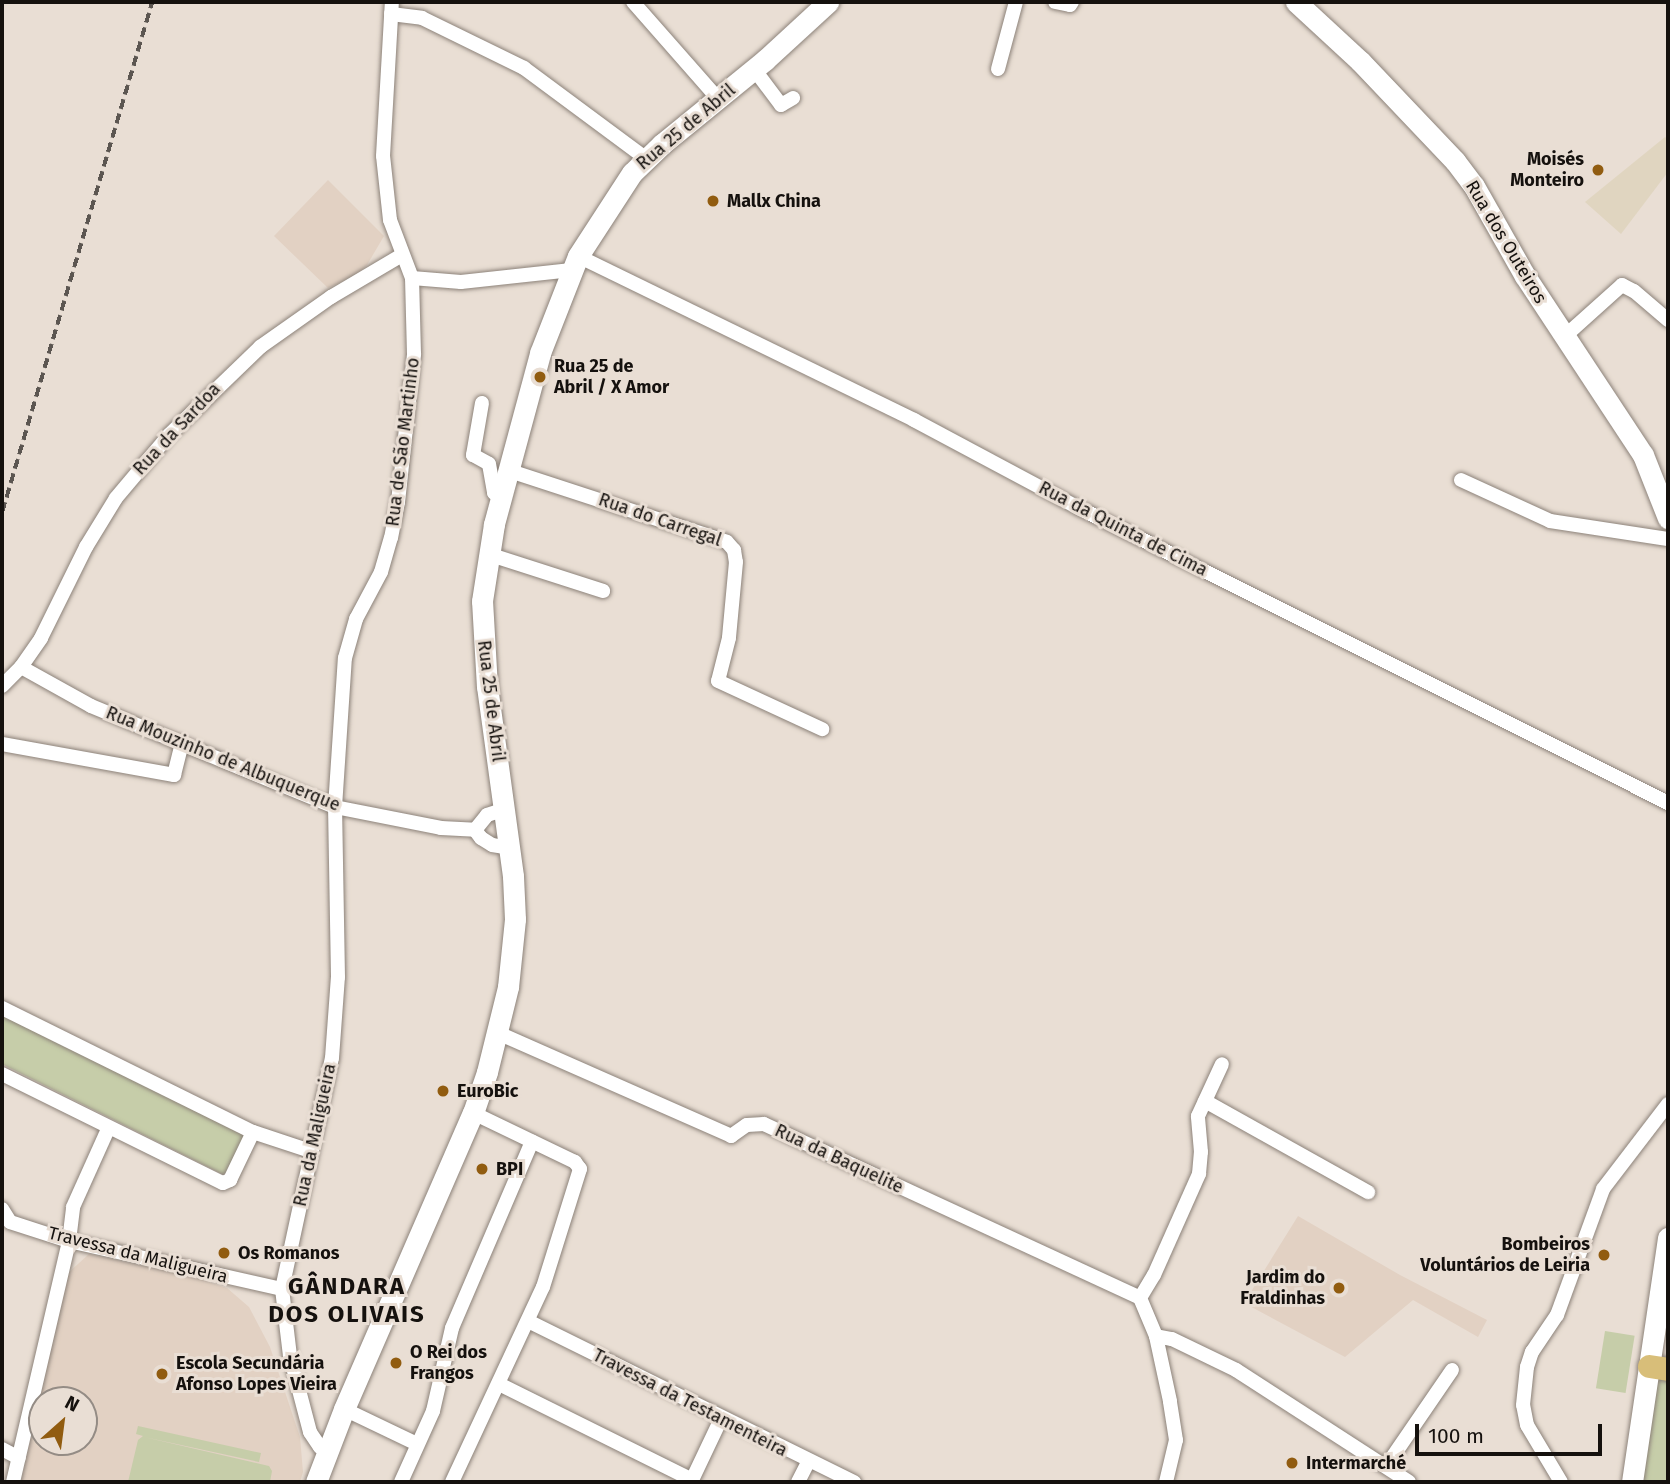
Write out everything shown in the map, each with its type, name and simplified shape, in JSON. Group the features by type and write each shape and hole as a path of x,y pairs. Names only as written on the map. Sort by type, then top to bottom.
{"main road":[{"name":"Rua 25 de Abril","path":"316,1482 344,1409 473,1113 498,1033 513,948 514,900 482,624 488,554 507,470 537,365 575,263 621,187 645,158 719,100 828,2"},
{"name":"Rua dos Outeiros","path":"1296,2 1360,61 1465,173 1564,337 1643,455 1668,518"},
{"path":"1632,1482 1659,1367 1668,1238"}],"street":[{"path":"633,2 719,100"},
{"path":"998,69 1016,2"},
{"path":"1055,2 1071,3"},
{"path":"575,263 461,282 412,278 390,219 383,156 392,8 422,18 524,68 645,158"},
{"path":"754,69 781,105 793,97"},
{"name":"Rua da Sardoa","path":"2,686 22,667 41,638 103,518 137,470 169,435 260,347 331,298 402,255"},
{"name":"Rua da Quinta de Cima","path":"575,263 914,421 1094,515 1668,803"},
{"name":"Rua de São Martinho","path":"335,807 345,658 356,619 382,572 398,502 414,355 412,278"},
{"path":"1564,337 1622,285 1634,291 1668,320"},
{"path":"482,403 473,454 489,464 494,493 501,496"},
{"name":"Rua do Carregal","path":"507,470 727,542 734,550 736,562 729,638 716,687 822,729"},
{"path":"1461,480 1550,521 1668,540"},
{"path":"488,554 603,591"},
{"name":"Rua Mouzinho de Albuquerque","path":"22,667 91,706 335,807 441,828 475,830 492,845 510,848"},
{"path":"2,744 174,775 182,743"},
{"name":"Rua da Maligueira","path":"328,1451 320,1447 310,1432 290,1356 282,1289 332,1058 337,991 335,807"},
{"path":"475,830 487,815 505,808"},
{"path":"2,1009 253,1132 310,1151"},
{"name":"Rua da Baquelite","path":"498,1033 731,1136 747,1125 764,1124 1140,1298"},
{"path":"1166,1482 1176,1440 1166,1374 1156,1336 1140,1298 1154,1275 1199,1174 1201,1152 1198,1116 1222,1064"},
{"path":"2,1074 108,1129 227,1183 253,1132"},
{"path":"1205,1101 1368,1192"},
{"path":"1561,1482 1527,1425 1524,1405 1527,1367 1532,1352 1557,1315 1603,1189 1668,1104"},
{"path":"452,1482 543,1287 580,1169 575,1163 473,1113"},
{"path":"13,1482 69,1241 73,1207 108,1129"},
{"path":"404,1481 437,1396 449,1336 532,1141"},
{"name":"Travessa da Maligueira","path":"2,1209 9,1222 69,1241 282,1289"},
{"name":"Travessa da Testamenteira","path":"528,1321 808,1462 854,1482"},
{"path":"1156,1336 1172,1339 1210,1355 1387,1465 1409,1482"},
{"path":"1387,1465 1452,1370"},
{"path":"499,1384 692,1480 721,1419"},
{"path":"344,1409 417,1444"},
{"path":"2,1449 19,1458"},
{"path":"798,1482 808,1462"}],"shaded area":[{"path":"1665,137 1668,139 1668,172 1621,234 1585,202"},
{"path":"328,180 384,236 367,265 356,275 328,288 274,236"},
{"name":"Jardim do Fraldinhas","path":"1298,1216 1400,1275 1487,1320 1478,1337 1413,1300 1345,1357 1244,1303"},
{"name":"Escola Secundária Afonso Lopes Vieira","path":"89,1254 193,1277 227,1288 249,1307 270,1347 300,1437 303,1472 300,1482 21,1482 28,1450 28,1456 98,1456 98,1386 42,1386 67,1274"}],"green space":[{"path":"2,1014 242,1134 245,1138 226,1173 222,1174 2,1064"},
{"path":"1605,1331 1635,1336 1626,1393 1596,1388"},
{"path":"1659,1375 1668,1377 1668,1482 1640,1482"},
{"path":"138,1426 261,1453 259,1462 144,1437 269,1466 272,1471 270,1482 128,1482 138,1440 143,1436 136,1434"}],"railway":[{"path":"2,512 152,2"}],"place":[{"name":"Moisés Monteiro","path":"1598,170"},
{"name":"Mallx China","path":"713,201"},
{"name":"Rua 25 de Abril / X Amor","path":"540,377"},
{"name":"EuroBic","path":"443,1091"},
{"name":"BPI","path":"482,1169"},
{"name":"Os Romanos","path":"224,1253"},
{"name":"Bombeiros Voluntários de Leiria","path":"1604,1255"},
{"name":"Jardim do Fraldinhas","path":"1339,1288"},
{"name":"O Rei dos Frangos","path":"396,1363"},
{"name":"Escola Secundária Afonso Lopes Vieira","path":"162,1374"},
{"name":"Intermarché","path":"1292,1463"}],"district":[{"name":"GÂNDARA DOS OLIVAIS","path":"347,1301"}]}
